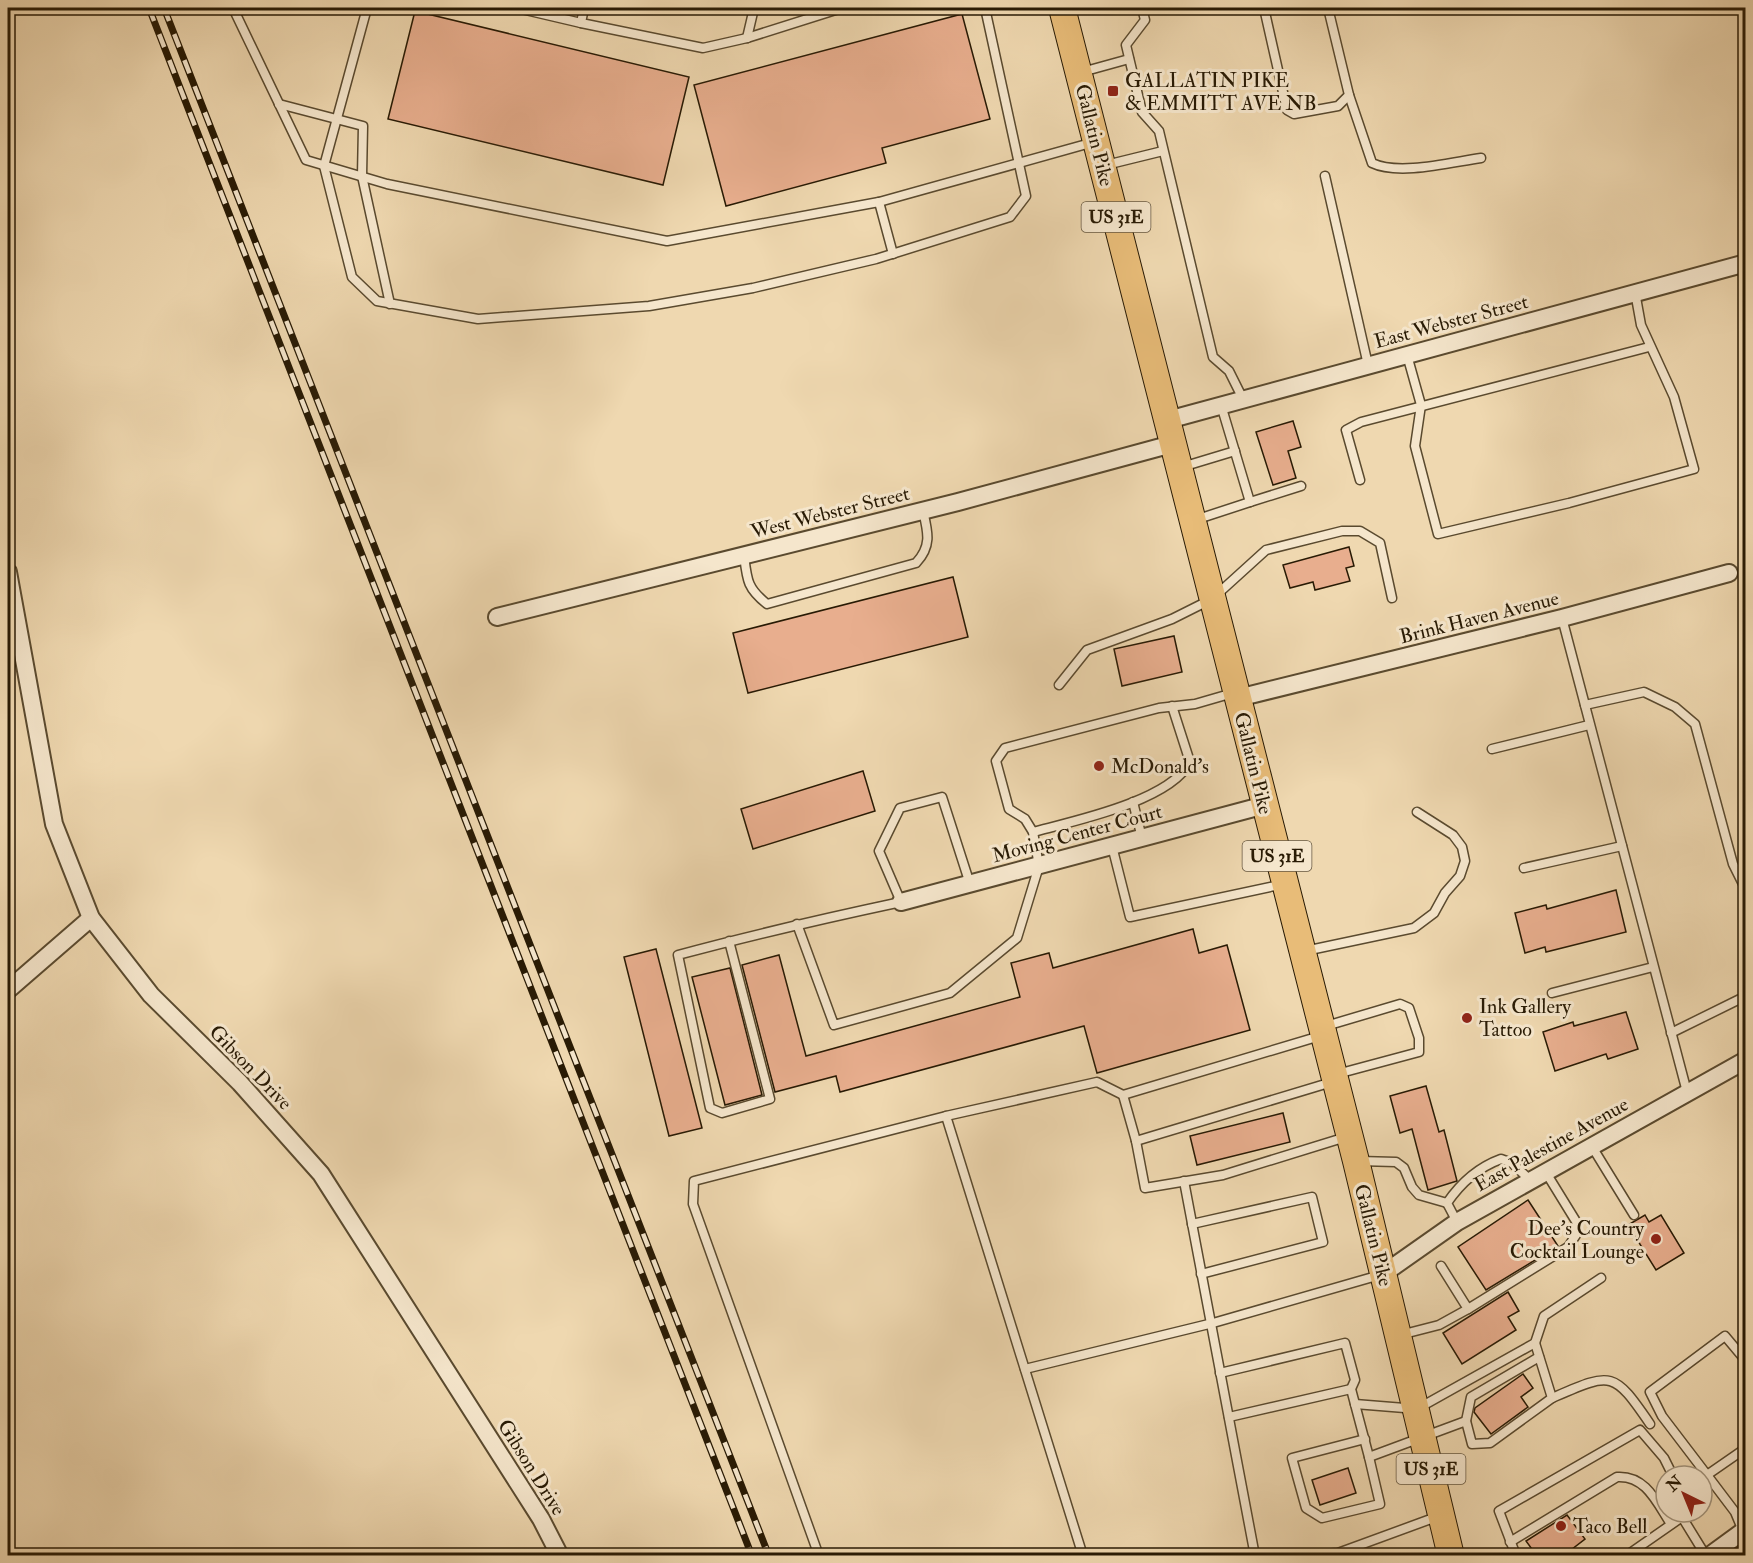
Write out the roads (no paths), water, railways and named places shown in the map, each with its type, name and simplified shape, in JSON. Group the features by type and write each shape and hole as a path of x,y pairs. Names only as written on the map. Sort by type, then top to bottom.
{"main road":[{"name":"Gallatin Pike","path":"1062,8 1350,1136 1400,1335 1451,1556"}],"street":[{"name":"East Webster Street","path":"1170,432 1221,405 1746,263"},
{"name":"West Webster Street","path":"497,617 923,511 1170,432"},
{"name":"Gibson Drive","path":"8,572 54,824 91,918 151,995 240,1083 321,1174 541,1519 560,1556"},
{"name":"Brink Haven Avenue","path":"1237,695 1562,618 1729,573"},
{"name":"Moving Center Court","path":"901,902 1265,806"},
{"path":"8,990 91,918"},
{"name":"East Palestine Avenue","path":"1383,1274 1457,1222 1529,1179 1746,1060"},
{"path":"1708,1556 1745,1531"}],"lane":[{"path":"234,8 306,160 387,184 667,241 879,202 1096,142"},
{"path":"367,8 324,166 352,277 377,302 478,319 649,306 753,288 894,254 1010,217 1026,196 985,8"},
{"path":"517,8 703,48 747,38 842,8"},
{"path":"581,23 584,8"},
{"path":"747,38 754,8"},
{"path":"1142,8 1145,20 1126,45 1142,112 1159,131 1213,357 1229,371 1243,399"},
{"path":"1264,8 1287,110 1294,114 1338,106 1349,95"},
{"path":"1328,8 1349,95 1372,163 1384,169 1427,166 1482,158"},
{"path":"1079,73 1129,59"},
{"path":"279,104 363,126 362,176 390,304"},
{"path":"1103,166 1163,151"},
{"path":"1325,176 1368,365"},
{"path":"879,202 894,254"},
{"path":"1407,355 1421,405 1416,446 1438,534 1694,469 1674,397 1649,347 1641,325 1635,292"},
{"path":"1360,480 1346,430 1361,422 1649,347"},
{"path":"1221,405 1250,502"},
{"path":"1179,468 1235,451"},
{"path":"1192,521 1300,486"},
{"path":"744,555 748,584 752,592 767,604 916,563 925,553 929,538 923,511"},
{"path":"1059,686 1087,650 1172,619 1212,599 1266,550 1342,531 1360,531 1380,543 1392,598"},
{"path":"1562,618 1687,1092"},
{"path":"1585,705 1644,692 1675,707 1695,724 1733,864 1746,890"},
{"path":"797,924 834,1024 950,993 1017,938 1039,866 1033,832 1026,819 1009,809 996,761 1005,748 1172,706 1196,704 1237,695"},
{"path":"1033,832 1120,809 1185,773 1190,762 1172,706"},
{"path":"1492,749 1589,725"},
{"path":"729,941 770,1099 722,1113 710,1108 678,955 729,941 797,924 901,902 879,851 900,808 942,797 970,884"},
{"path":"1133,802 1142,838"},
{"path":"1302,951 1414,928 1434,913 1445,892 1460,876 1465,861 1462,847 1453,835 1417,812"},
{"path":"1112,846 1130,917 1285,883"},
{"path":"1524,868 1622,846"},
{"path":"1552,993 1653,967"},
{"path":"1671,1033 1746,996"},
{"path":"819,1556 693,1204 694,1181 946,1116 1096,1082 1123,1095 1400,1004 1408,1008 1419,1038 1419,1052 1136,1141"},
{"path":"1123,1095 1136,1141 1145,1188 1223,1175 1350,1136"},
{"path":"946,1116 1083,1556"},
{"path":"1591,1145 1634,1215"},
{"path":"1447,1203 1461,1185 1489,1163 1501,1159 1512,1162 1529,1179"},
{"path":"1356,1161 1396,1162 1404,1168 1412,1188 1419,1195 1447,1203 1457,1222"},
{"path":"1400,1335 1439,1325 1568,1247 1576,1235 1577,1223 1545,1171"},
{"path":"1184,1181 1201,1274 1213,1323 1220,1373 1255,1556"},
{"path":"1192,1224 1312,1197 1323,1242 1201,1274"},
{"path":"1441,1266 1468,1309"},
{"path":"1025,1369 1213,1323 1383,1274"},
{"path":"1552,1398 1535,1343 1544,1316 1601,1278"},
{"path":"1699,1464 1662,1416 1650,1392 1725,1336 1746,1361"},
{"path":"1220,1373 1345,1343 1355,1380 1351,1389 1365,1439 1380,1504 1322,1518 1306,1508 1292,1458 1365,1439"},
{"path":"1355,1404 1417,1409 1535,1343"},
{"path":"1539,1357 1471,1397 1466,1421 1472,1444 1490,1443 1552,1398 1593,1381 1615,1382 1625,1387 1650,1424"},
{"path":"1229,1417 1351,1389"},
{"path":"1513,1555 1499,1511 1662,1416"},
{"path":"1369,1457 1466,1421"},
{"path":"1640,1430 1667,1464"},
{"path":"1714,1470 1746,1448"},
{"path":"1510,1542 1617,1477 1628,1476 1648,1488 1654,1497"},
{"path":"1714,1484 1735,1512 1745,1531"},
{"path":"1297,1556 1338,1553 1442,1515"},
{"path":"1626,1556 1671,1524"},
{"path":"1687,1524 1708,1556"}],"railway":[{"path":"149,8 752,1556"},
{"path":"164,8 769,1556"}],"place":[{"name":"GALLATIN PIKE & EMMITT AVE NB","path":"1113,91"},
{"name":"McDonald's","path":"1099,766"},
{"name":"Ink Gallery Tattoo","path":"1467,1018"},
{"name":"Dee's Country Cocktail Lounge","path":"1656,1239"},
{"name":"Taco Bell","path":"1561,1526"}]}
